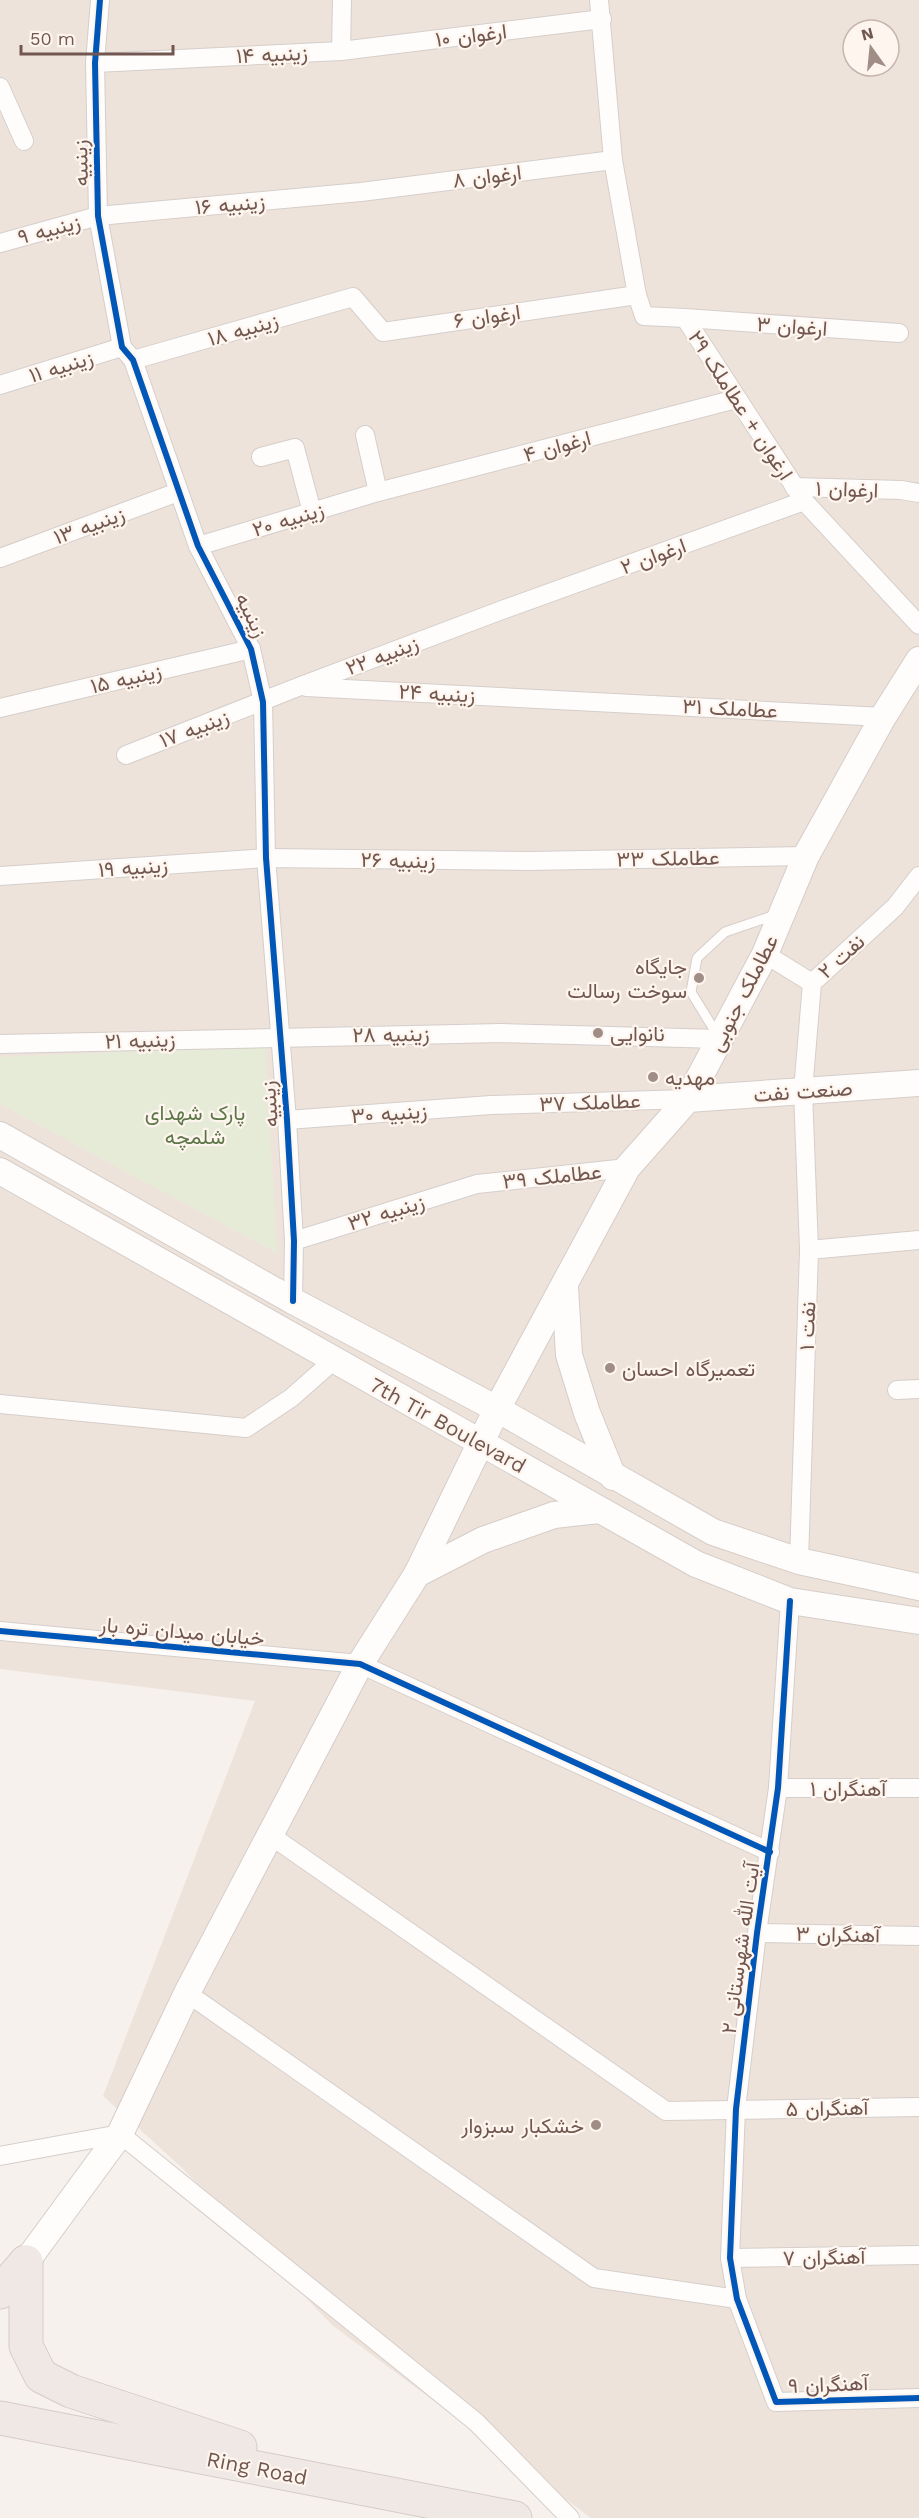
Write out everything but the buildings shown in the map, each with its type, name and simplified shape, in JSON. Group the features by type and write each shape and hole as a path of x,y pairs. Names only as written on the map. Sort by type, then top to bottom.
{"highway":[{"path":"0,2292 26,2262"},
{"path":"26,2262 26,2346 41,2376 71,2391 370,2490"},
{"name":"Ring Road","path":"0,2418 515,2518"}],"main road":[{"name":"عطاملک جنوبی","path":"26,2262 120,2134 187,1993 360,1664 417,1574 498,1409 627,1168 688,1099 765,954 806,856 883,717 919,660"},
{"name":"صنعت نفت","path":"688,1099 919,1083"},
{"name":"7th Tir Boulevard","path":"0,1135 293,1301 498,1409 713,1533 799,1561 919,1587"},
{"name":"7th Tir Boulevard","path":"0,1171 696,1564 790,1601 919,1622"},
{"path":"203,1284 218,1259"},
{"path":"565,1286 569,1355 586,1413 613,1477"},
{"path":"417,1574 483,1540 554,1515 599,1510"},
{"path":"696,1564 713,1533"}],"street":[{"name":"زینبیه","path":"100,0 95,63 98,216 128,353 198,546 251,649 263,702 266,858 287,1120 294,1240 293,1301"},
{"path":"341,51 342,0"},
{"name":"ارغوان + عطاملک ۲۹","path":"599,0 613,160 637,295 644,316 685,318 799,494 919,625"},
{"name":"ارغوان ۱۰","path":"341,51 602,19"},
{"name":"زینبیه ۱۴","path":"95,63 341,51"},
{"path":"0,87 24,141"},
{"name":"ارغوان ۸","path":"361,192 613,160"},
{"name":"زینبیه ۱۶","path":"98,216 361,192"},
{"name":"زینبیه ۹","path":"0,243 98,216"},
{"name":"ارغوان ۶","path":"353,297 383,332 637,295"},
{"name":"زینبیه ۱۸","path":"128,353 353,297"},
{"name":"ارغوان ۳","path":"685,318 899,333"},
{"name":"زینبیه ۱۱","path":"0,385 128,353"},
{"name":"ارغوان ۴","path":"378,492 736,399"},
{"path":"365,435 378,492"},
{"path":"261,457 295,448 312,512"},
{"name":"زینبیه ۱۳","path":"0,558 178,492"},
{"name":"زینبیه ۲۰","path":"198,546 378,492"},
{"name":"ارغوان ۱","path":"799,494 910,492"},
{"name":"ارغوان ۲","path":"502,610 799,494"},
{"name":"زینبیه ۲۲","path":"263,702 502,610"},
{"name":"زینبیه ۱۵","path":"0,708 251,649"},
{"name":"زینبیه ۲۴","path":"298,687 576,699"},
{"name":"عطاملک ۳۱","path":"576,699 883,717"},
{"name":"زینبیه ۱۷","path":"126,755 263,702"},
{"name":"عطاملک ۳۳","path":"529,861 806,856"},
{"name":"زینبیه ۲۶","path":"266,858 529,861"},
{"name":"زینبیه ۱۹","path":"0,876 266,858"},
{"name":"نفت ۲","path":"803,1091 812,983 895,907 919,876"},
{"path":"765,954 812,983"},
{"name":"زینبیه ۲۸","path":"281,1036 501,1033 720,1039"},
{"name":"زینبیه ۲۱","path":"0,1044 281,1036"},
{"name":"نفت ۱","path":"799,1561 809,1250 803,1091"},
{"name":"عطاملک ۳۷","path":"491,1106 688,1099"},
{"name":"زینبیه ۳۰","path":"287,1120 491,1106"},
{"name":"عطاملک ۳۹","path":"477,1184 627,1168"},
{"name":"زینبیه ۳۲","path":"294,1240 477,1184"},
{"path":"809,1250 919,1240"},
{"path":"0,1404 246,1428 291,1398 333,1361"},
{"path":"897,1390 919,1389"},
{"name":"آیت الله شهرستانی ۲","path":"737,2299 730,2258 736,2109 757,1933 778,1788 790,1601"},
{"name":"خیابان میدان تره بار","path":"0,1631 360,1664 770,1852"},
{"name":"آهنگران ۱","path":"778,1788 919,1788"},
{"name":"آهنگران ۵","path":"270,1835 666,2111 919,2107"},
{"name":"آهنگران ۳","path":"757,1933 919,1935"},
{"path":"187,1993 594,2278 737,2299"},
{"path":"0,2156 120,2134 476,2422 570,2518"},
{"name":"آهنگران ۷","path":"730,2258 919,2255"},
{"name":"آهنگران ۹","path":"737,2299 776,2402 919,2398"}],"lane":[{"path":"720,1039 691,992 697,958 725,932 783,912"}],"shaded area":[{"path":"0,0 919,0 919,2518 591,2518 332,2325 180,2166 103,2096 255,1701 0,1669"}],"green space":[{"name":"پارک شهدای شلمچه","path":"265,1046 277,1253 0,1104 0,1057"}],"cycle path":[{"path":"100,0 95,63 98,216 122,347 133,360 198,546 251,649 263,702 266,858 287,1120 294,1241 293,1301"},
{"path":"790,1601 778,1788 757,1933 736,2109 730,2258 737,2299 776,2402 919,2398"},
{"path":"0,1631 360,1664 770,1852"}],"place":[{"name":"جایگاه سوخت رسالت","path":"699,978"},
{"name":"نانوایی","path":"598,1033"},
{"name":"مهدیه","path":"653,1077"},
{"name":"تعمیرگاه احسان","path":"610,1368"},
{"name":"خشکبار سبزوار","path":"596,2125"}]}
